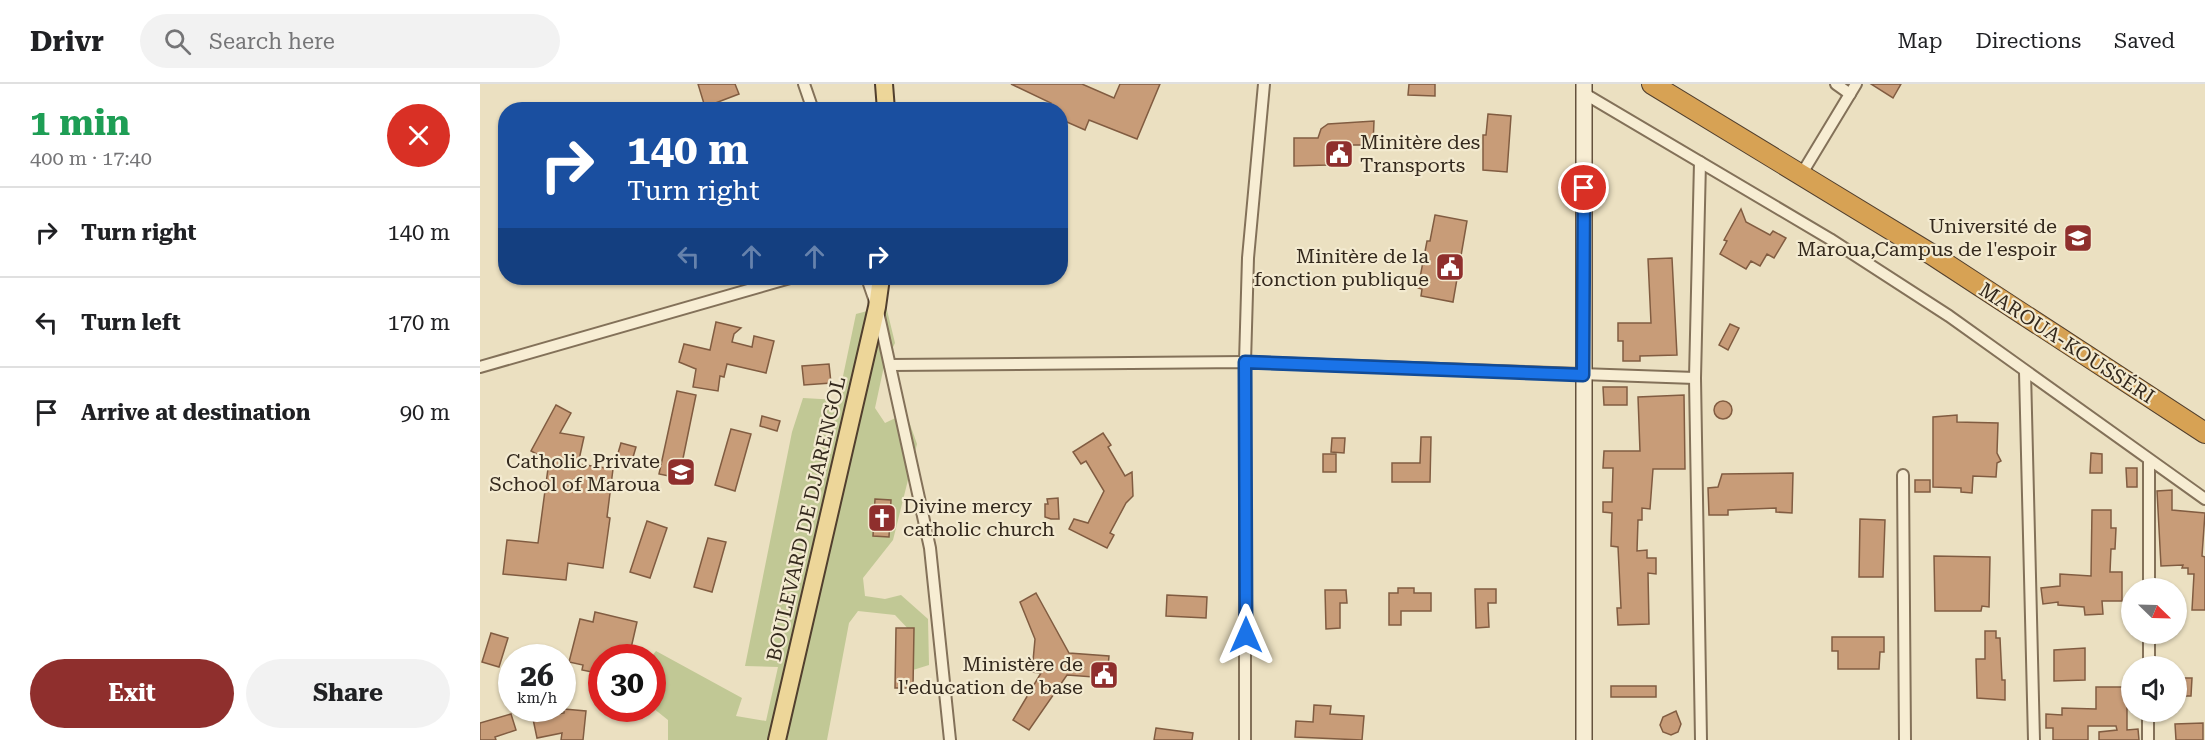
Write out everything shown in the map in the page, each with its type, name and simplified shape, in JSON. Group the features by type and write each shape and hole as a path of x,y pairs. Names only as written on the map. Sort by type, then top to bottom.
{"highway":[{"name":"MAROUA-KOUSSÉRI","path":"1652,84 1931,255 2202,427"}],"main road":[{"path":"884,84 885,102"},
{"name":"BOULEVARD DE DJARENGOL","path":"777,740 877,307 880,285"}],"street":[{"path":"804,84 810,102"},
{"path":"1245,740 1245,362 1248,258 1264,84"},
{"path":"1801,175 1853,89 1836,84"},
{"path":"1585,89 1700,162 1830,238 1949,316 2205,499"},
{"path":"1584,740 1585,89"},
{"path":"1700,162 1695,378 1701,740"},
{"path":"480,367 765,285"},
{"path":"869,285 877,307 930,548 950,740"},
{"path":"890,365 1245,362 1695,378"},
{"path":"2025,372 2034,740"},
{"path":"2149,461 2149,578"},
{"path":"1903,475 1905,740"},
{"path":"2148,722 2148,740"}],"green space":[{"path":"886,306 895,343 884,366 875,408 885,423 906,413 917,444 893,540 863,578 865,596 885,599 901,595 928,619 929,665 913,670 913,634 895,615 858,611 849,623 827,740 668,740 666,656 742,698 736,716 766,721 778,667 745,666 792,432 803,398 838,400 856,314"}],"building":[{"path":"698,84 735,84 739,94 718,102 703,102"},
{"path":"1011,84 1082,84 1114,98 1120,84 1160,84 1137,139 1089,120 1085,130 1068,123 1068,102 1049,102"},
{"path":"1409,84 1435,84 1435,96 1408,95"},
{"path":"1871,84 1901,84 1893,98"},
{"path":"1488,114 1511,116 1507,172 1483,170 1483,135 1486,135"},
{"path":"1374,121 1373,145 1337,145 1342,158 1336,161 1327,161 1327,165 1294,166 1294,138 1318,138 1321,129 1328,124"},
{"path":"1741,209 1746,222 1770,235 1773,231 1786,238 1774,258 1767,254 1760,266 1751,261 1746,269 1720,254 1727,241 1724,240"},
{"path":"1435,215 1467,221 1453,302 1421,296 1422,289 1418,288 1427,241 1430,241"},
{"path":"1672,258 1677,355 1640,356 1640,361 1623,361 1623,341 1618,341 1618,323 1651,323 1648,259"},
{"path":"716,322 741,328 734,334 732,342 752,347 754,336 774,341 766,373 727,364 724,377 720,376 718,391 693,387 696,369 679,362 684,344 710,350"},
{"path":"1730,324 1739,328 1728,350 1719,345"},
{"path":"829,364 831,383 804,385 802,366"},
{"path":"1603,387 1627,387 1627,405 1604,405"},
{"path":"677,391 696,395 679,478 659,474"},
{"path":"1684,395 1685,469 1653,469 1650,509 1642,508 1642,520 1638,520 1637,551 1647,550 1647,558 1656,558 1656,574 1648,573 1649,624 1618,625 1617,608 1621,608 1618,547 1611,546 1612,513 1603,512 1603,502 1612,502 1613,468 1603,468 1604,451 1640,451 1638,397"},
{"path":"1723,401 1729,404 1732,410 1729,416 1723,419 1717,416 1714,410 1717,404"},
{"path":"556,405 571,413 560,433 584,437 578,464 613,469 607,517 610,518 603,568 568,563 566,580 503,574 507,540 538,543 549,461 531,451"},
{"path":"1957,415 1957,422 1998,423 1997,453 2001,461 1997,463 1996,477 1973,476 1972,493 1961,492 1961,488 1933,487 1933,417"},
{"path":"762,416 780,421 777,431 760,426"},
{"path":"731,429 751,434 735,491 715,485"},
{"path":"1103,433 1111,445 1108,447 1125,476 1132,472 1133,496 1126,503 1110,533 1114,535 1107,548 1069,529 1074,519 1088,523 1104,491 1086,461 1081,464 1073,452"},
{"path":"1421,437 1431,437 1430,482 1392,482 1392,463 1420,463"},
{"path":"1332,438 1345,438 1344,453 1331,452"},
{"path":"621,443 636,447 631,464 616,460"},
{"path":"2091,453 2102,454 2102,473 2090,473"},
{"path":"1323,454 1336,454 1336,472 1323,472"},
{"path":"2126,468 2137,468 2137,487 2127,487"},
{"path":"1793,473 1792,513 1776,512 1776,508 1728,510 1728,515 1709,515 1708,488 1718,487 1722,474"},
{"path":"1915,480 1930,480 1930,492 1915,492"},
{"path":"2172,490 2172,510 2205,513 2202,556 2205,557 2205,610 2192,610 2194,574 2188,574 2188,568 2182,568 2183,565 2161,566 2157,491"},
{"path":"1058,498 1059,519 1045,517 1047,499"},
{"name":"Divine mercy catholic church","path":"875,499 891,500 889,537 873,536"},
{"path":"2092,510 2111,510 2111,528 2116,528 2115,549 2111,549 2110,572 2122,572 2121,601 2102,601 2103,614 2085,615 2084,607 2058,605 2058,602 2043,604 2041,588 2060,586 2060,574 2091,576"},
{"path":"1860,519 1885,520 1883,577 1859,577"},
{"path":"647,521 667,528 650,578 630,572"},
{"path":"708,538 726,542 712,592 694,587"},
{"path":"1934,556 1990,557 1989,607 1982,606 1981,611 1935,611"},
{"path":"1398,588 1414,588 1414,593 1431,593 1431,611 1401,611 1401,625 1389,625 1389,593 1398,593"},
{"path":"1475,589 1496,589 1496,603 1488,603 1489,627 1476,628"},
{"path":"1325,590 1346,590 1347,603 1340,603 1340,628 1326,629"},
{"path":"1036,593 1069,653 1109,656 1107,678 1067,675 1029,730 1013,720 1041,673 1032,672 1035,639 1020,602"},
{"path":"1167,595 1207,597 1206,618 1166,616"},
{"path":"595,612 637,622 632,644 588,644 588,671 582,670 583,665 576,664 576,644 574,644 580,619 593,622"},
{"path":"896,628 914,628 913,688 895,688"},
{"path":"1985,631 1996,631 1996,638 2000,638 2005,700 1977,698 1976,659 1985,659"},
{"path":"491,633 508,638 506,644 498,644 498,667 482,662"},
{"path":"1832,637 1884,637 1884,652 1880,652 1879,669 1838,669 1838,651 1832,651"},
{"path":"2085,648 2085,680 2054,681 2054,650"},
{"path":"2187,678 2192,678 2191,696 2187,696"},
{"path":"1611,686 1656,686 1656,697 1611,697"},
{"path":"2096,687 2121,687 2121,722 2127,722 2127,730 2138,729 2139,740 2099,740 2099,732 2117,730 2116,726 2088,726 2088,740 2053,740 2053,728 2046,728 2046,714 2062,715 2062,708 2096,709"},
{"path":"1314,705 1331,706 1330,714 1364,716 1362,740 1295,737 1296,721 1313,722"},
{"path":"576,710 586,711 583,740 561,740 562,733 537,738 534,722 576,722"},
{"path":"1676,711 1681,724 1678,732 1671,735 1663,732 1660,725 1663,717"},
{"path":"498,718 498,722 514,722 516,730 495,737 496,740 480,740 480,723"},
{"path":"2203,723 2203,740 2176,740 2175,724"},
{"path":"1156,728 1193,733 1192,740 1154,740"}],"place":[{"name":"Minitère des Transports","path":"1339,154"},
{"name":"Université de Maroua,Campus de l'espoir","path":"2078,238"},
{"name":"Minitère de la fonction publique","path":"1450,267"},
{"name":"Catholic Private School of Maroua","path":"681,472"},
{"name":"Divine mercy catholic church","path":"882,518"},
{"name":"Ministère de l'education de base","path":"1104,675"}],"route":[{"path":"1246,635 1245,362 1583,375 1584,188"}]}
